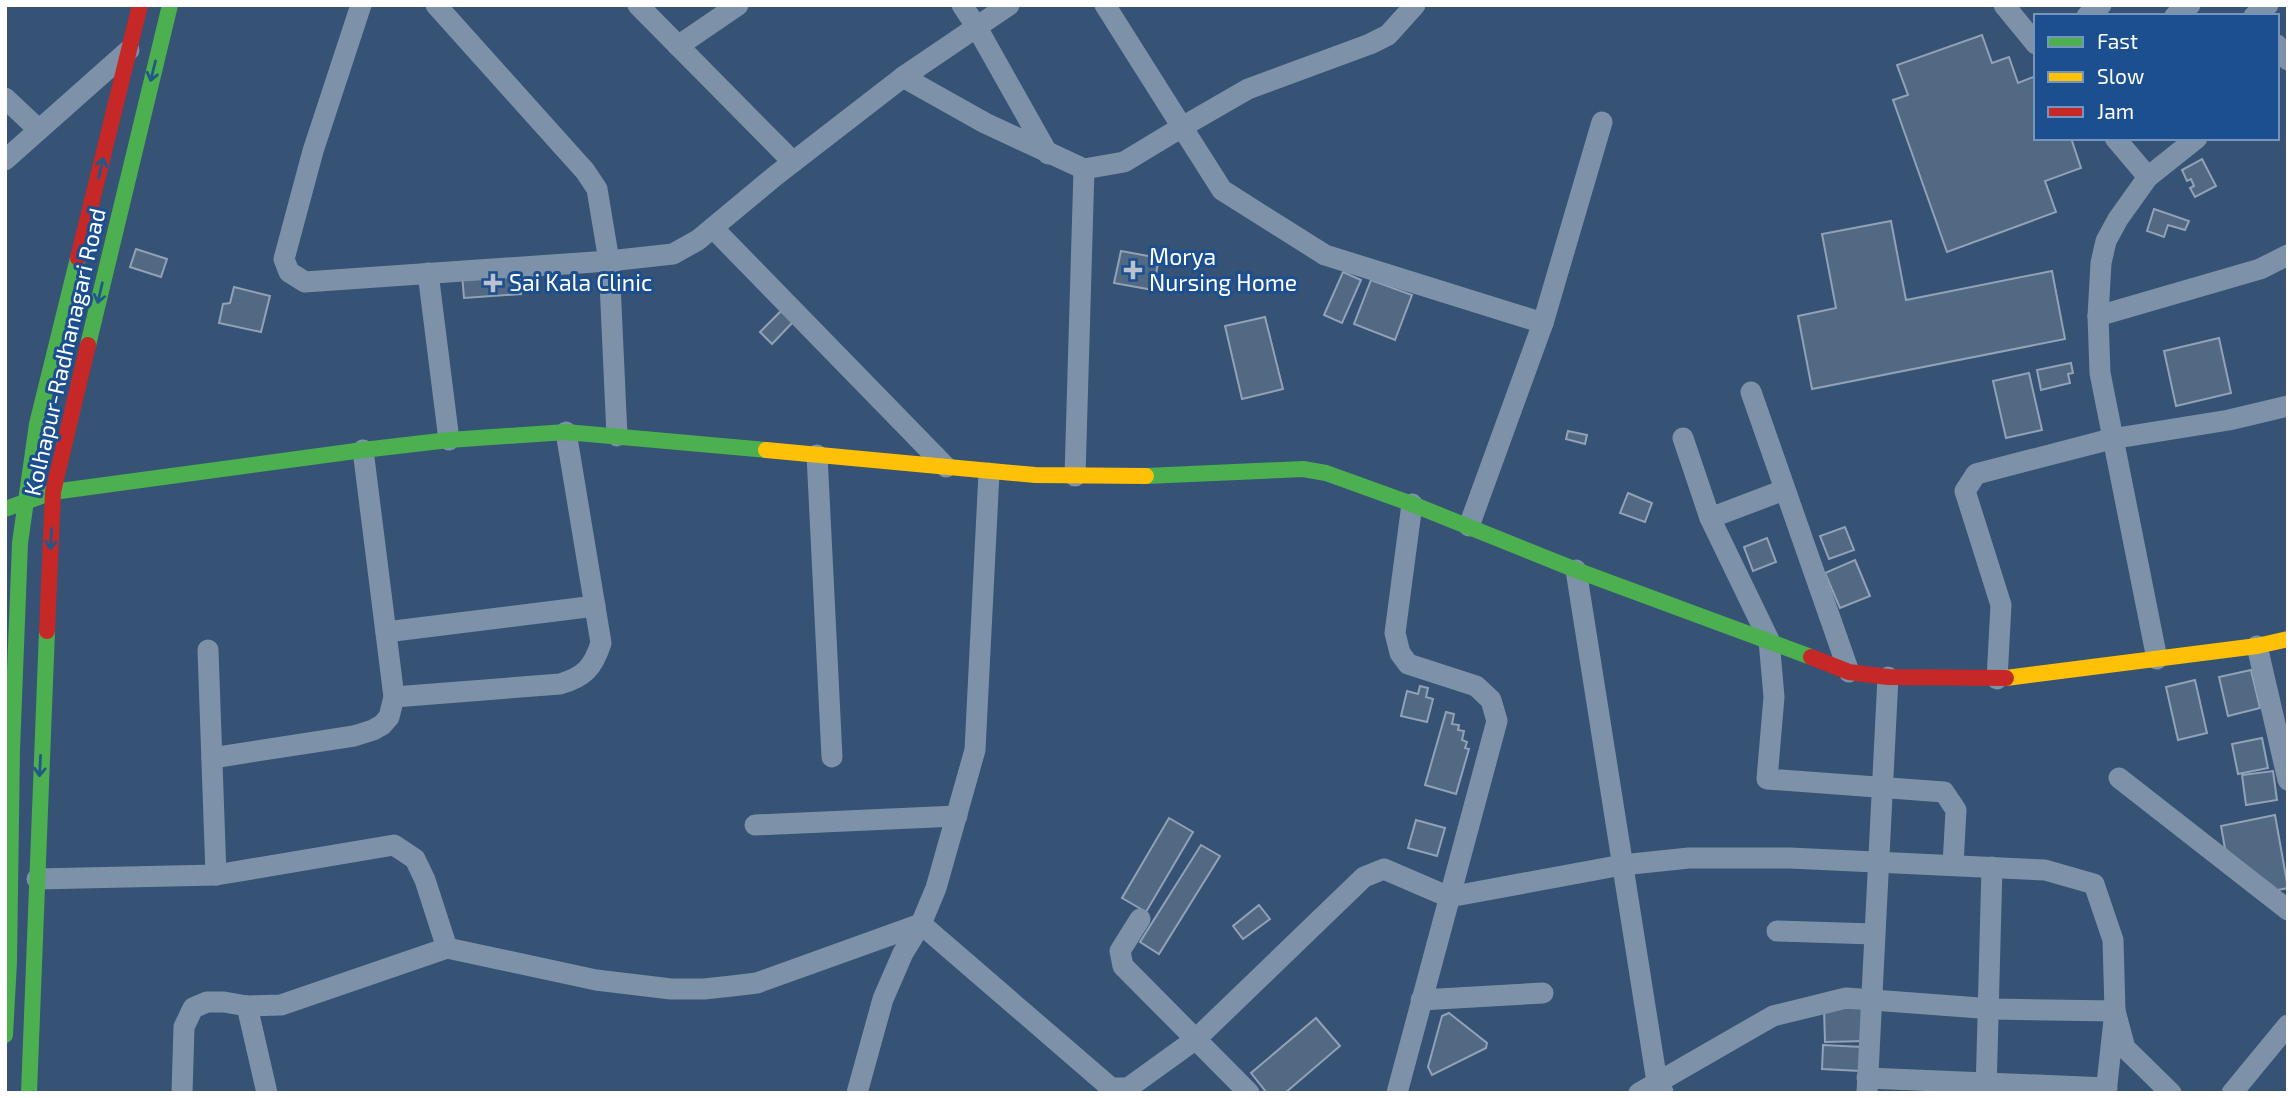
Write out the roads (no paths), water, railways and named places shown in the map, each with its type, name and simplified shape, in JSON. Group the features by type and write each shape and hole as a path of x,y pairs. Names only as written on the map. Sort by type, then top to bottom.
{"main road":[{"name":"Kolhapur-Radhanagari Road","path":"5,1035 9,962 8,807 20,543 37,424 132,47 140,5"},
{"name":"Kolhapur-Radhanagari Road","path":"29,1093 53,492 168,10"},
{"path":"5,509 53,492 363,450 449,440 566,432 989,473 1075,476 1303,468 1326,473 1412,504 1576,570 1849,672 1888,677 1997,679 2257,646 2288,639"},
{"path":"8,807 39,801"}],"street":[{"path":"361,5 313,151 284,259 289,272 305,282 609,261 673,254 698,240 903,77 1009,5"},
{"path":"436,5 585,171 597,190 609,261 617,436"},
{"path":"638,5 793,162"},
{"path":"678,46 738,5"},
{"path":"962,5 1048,154"},
{"path":"903,77 985,123 1084,169 1124,162 1248,89 1370,44 1388,35 1415,5"},
{"path":"2008,7 2034,41"},
{"path":"1108,8 1222,190 1325,255 1543,323"},
{"path":"5,160 132,47 168,10"},
{"path":"5,97 38,129"},
{"path":"1469,526 1543,323 1602,122"},
{"path":"2117,140 2148,177"},
{"path":"2157,659 2111,439 2100,373 2098,316 2101,263 2106,241 2118,219 2148,177 2194,140"},
{"path":"1075,476 1084,169"},
{"path":"713,228 946,467"},
{"path":"2098,316 2260,269 2288,256"},
{"path":"428,272 449,440"},
{"path":"1751,392 1849,672"},
{"path":"1997,679 2001,606 1965,491 1976,474 2111,439 2229,420 2288,406"},
{"path":"394,697 560,684 589,675 601,643 566,432"},
{"path":"1683,438 1710,518 1769,640 1774,697 1767,779 1944,792 1956,810 1953,865"},
{"path":"212,758 354,736 373,730 389,717 394,697 363,450"},
{"path":"817,455 832,757"},
{"path":"857,1093 883,999 936,888 975,750 989,473"},
{"path":"1710,518 1784,490"},
{"path":"1397,1093 1497,721 1491,700 1476,686 1408,664 1401,653 1395,633 1412,504"},
{"path":"1576,570 1622,865 1653,1089 1773,1016 1846,998 1988,1009 2115,1011"},
{"path":"386,632 594,606"},
{"path":"2257,646 2288,780"},
{"path":"208,650 215,875"},
{"path":"921,924 1111,1088 1128,1088 1195,1039 1364,877 1384,869 1449,897 1622,865 1689,858 1790,858 1877,862 1953,865 2045,870 2095,884 2113,940 2115,1011 2106,1091 1867,1086 1877,862 1888,677"},
{"path":"2119,778 2288,910"},
{"path":"755,825 957,816"},
{"path":"37,879 215,875 394,845 415,859 425,880 447,948"},
{"path":"1986,1088 1992,867"},
{"path":"1140,919 1120,951 1123,966 1249,1093"},
{"path":"183,1093 184,1027 187,1015 193,1008 207,1002 247,1006 281,1004 447,948 596,980 671,989 704,989 757,983 921,924"},
{"path":"1777,931 1874,934"},
{"path":"1421,1000 1543,993"},
{"path":"247,1006 267,1093"},
{"path":"2115,1011 2125,1048 2171,1093"},
{"path":"2232,1093 2288,1024"}],"place":[{"name":"Morya Nursing Home","path":"1133,270"},
{"name":"Sai Kala Clinic","path":"493,283"}]}
